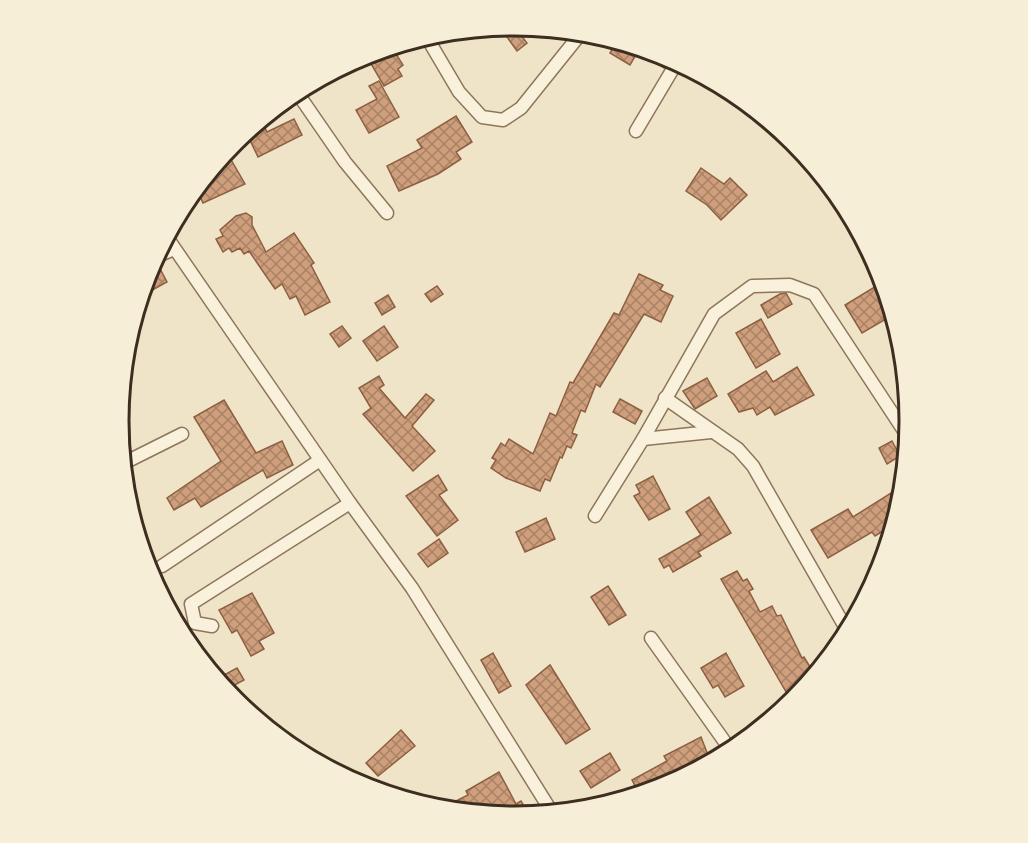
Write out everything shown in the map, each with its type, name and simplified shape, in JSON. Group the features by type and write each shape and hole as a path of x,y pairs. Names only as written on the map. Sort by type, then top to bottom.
{"street":[{"path":"431,45 459,93 482,117 503,120 521,108 575,41"},
{"path":"636,131 672,70"},
{"path":"302,100 345,162 387,213"},
{"path":"171,245 350,503 412,588 548,805"},
{"path":"168,252 174,249"},
{"path":"596,516 714,314 752,286 790,285 814,294 900,425"},
{"path":"665,398 738,449 753,466 843,623"},
{"path":"643,439 711,432"},
{"path":"131,460 182,434"},
{"path":"162,566 320,460"},
{"path":"212,626 195,622 191,604 350,503"},
{"path":"651,638 726,743"}],"building":[{"path":"506,36 522,36 527,43 517,51"},
{"path":"613,49 636,55 630,65 610,53"},
{"path":"396,54 403,65 398,69 402,76 384,86 371,63"},
{"path":"379,81 399,117 369,133 356,110 377,99 369,86"},
{"path":"456,116 472,142 456,152 461,159 438,174 399,191 387,166 422,148 417,140"},
{"path":"294,119 302,135 258,157 250,141 264,128 267,132"},
{"path":"231,160 245,184 203,203 200,197"},
{"path":"701,168 724,184 730,178 747,195 721,220 707,205 686,191"},
{"path":"246,213 252,217 252,225 266,252 294,233 314,263 311,265 330,302 305,315 296,296 290,299 282,284 275,289 249,251 244,254 240,248 232,252 229,248 223,252 216,239 223,236 220,230 236,216"},
{"path":"160,269 167,282 152,290"},
{"path":"639,274 663,285 660,290 673,296 661,322 644,314 600,387 596,384 585,412 581,410 572,433 577,435 571,448 567,446 562,458 560,457 550,481 545,479 540,491 506,478 491,468 496,460 492,458 501,443 505,446 509,439 533,454 550,413 556,416 570,382 573,383 614,313 619,315"},
{"path":"437,286 443,294 431,302 425,294"},
{"path":"875,287 885,319 862,333 845,305"},
{"path":"786,293 792,304 768,318 761,305"},
{"path":"388,295 395,307 382,315 375,303"},
{"path":"761,319 780,354 756,368 736,333"},
{"path":"342,326 351,338 339,347 330,334"},
{"path":"384,326 398,347 377,361 363,341"},
{"path":"797,367 814,395 775,415 770,407 757,415 753,408 739,412 728,394 766,371 773,382"},
{"path":"379,376 384,385 379,388 405,418 426,394 434,400 412,426 435,451 413,471 363,414 371,408 359,388"},
{"path":"707,378 717,396 695,409 683,391"},
{"path":"620,399 642,411 635,424 613,412"},
{"path":"224,400 256,453 282,441 293,465 267,478 263,470 201,507 195,498 174,510 167,498 221,461 194,417"},
{"path":"892,441 898,453 898,457 887,464 879,448"},
{"path":"438,475 447,490 439,495 458,520 437,536 406,496"},
{"path":"653,476 670,509 649,520 634,496 640,493 636,485"},
{"path":"891,493 892,495 883,531 875,536 872,532 828,558 811,530 848,509 853,517"},
{"path":"709,497 731,533 698,552 701,556 673,572 669,565 664,568 659,559 701,535 686,512"},
{"path":"546,518 555,539 525,552 516,532"},
{"path":"439,539 448,553 428,567 418,554"},
{"path":"737,571 743,581 747,579 753,589 749,591 760,612 772,606 777,616 781,615 802,658 804,657 811,668 787,694 721,579"},
{"path":"608,586 626,615 609,625 591,597"},
{"path":"252,593 274,633 259,641 264,649 251,656 237,630 232,633 219,610"},
{"path":"493,653 511,686 499,693 481,660"},
{"path":"726,653 744,686 725,697 718,685 713,688 701,668"},
{"path":"550,665 590,729 566,744 526,685"},
{"path":"237,668 244,680 233,686 224,675"},
{"path":"401,730 415,746 378,776 366,763"},
{"path":"701,737 708,755 662,778 636,788 632,780 667,761 664,756"},
{"path":"610,753 620,770 591,788 580,771"},
{"path":"499,772 516,804 521,801 524,807 453,802 468,795 466,791"}]}
